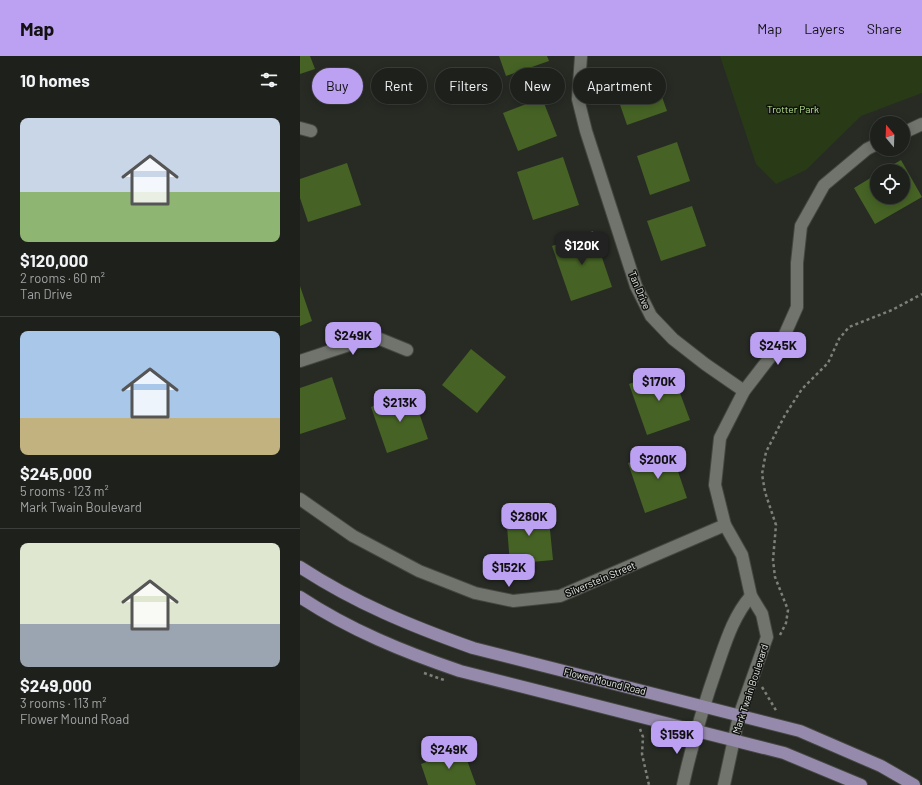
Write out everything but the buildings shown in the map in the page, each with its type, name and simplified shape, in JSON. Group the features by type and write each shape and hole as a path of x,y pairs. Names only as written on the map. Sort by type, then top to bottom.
{"main road":[{"name":"Flower Mound Road","path":"300,567 333,589 380,612 473,648 800,731 881,766 914,785"},
{"path":"300,597 321,611 360,631 408,653 430,661 460,671 784,753 861,785"}],"street":[{"name":"Tan Drive","path":"581,56 578,99 586,131 636,286 651,316 673,340 744,391"},
{"path":"910,130 922,124"},
{"name":"Mark Twain Boulevard","path":"724,785 739,716 767,637 762,614 751,596 742,556 725,525 715,485 720,438 744,391 781,342 797,307 797,262 801,226 824,185 870,148"},
{"path":"300,361 364,340 380,339 407,350"},
{"name":"Silverstein Street","path":"300,499 353,536 419,571 475,593 513,601 560,596 725,525"},
{"path":"683,785 695,731 727,640 742,606 751,596"}],"path":[{"path":"767,637 777,640 786,623 788,610 775,577 773,560 776,525 765,492 762,474 766,452 785,415 802,389 828,363 839,339 849,327 892,310 922,294"},
{"path":"764,681 762,687 777,712"},
{"path":"640,728 643,737 642,754 649,785"}],"green space":[{"name":"Trotter Park","path":"720,56 922,56 922,93 861,116 806,170 776,184 756,164"}]}
